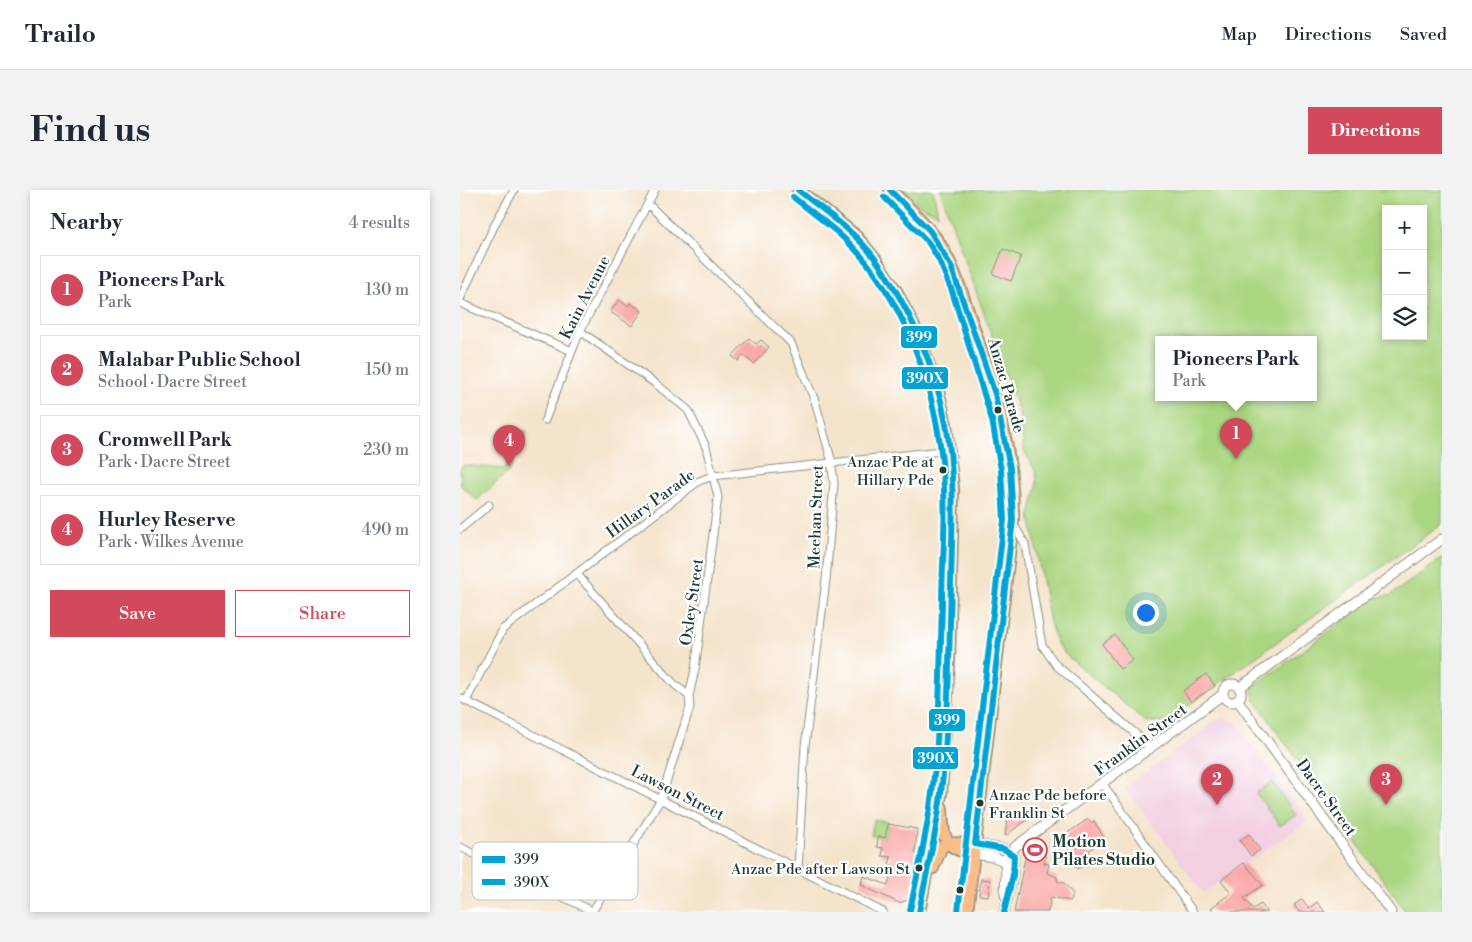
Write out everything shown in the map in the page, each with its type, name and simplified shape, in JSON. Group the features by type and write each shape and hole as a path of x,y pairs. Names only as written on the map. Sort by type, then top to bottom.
{"main road":[{"path":"798,190 855,235 875,259 896,291 920,338 939,394 950,450 952,497 949,661 941,794 925,886"},
{"name":"Anzac Parade","path":"890,190 935,237 945,254 962,295 998,403 1007,439 1013,491 1013,520 967,912"},
{"path":"941,794 943,828 947,843"},
{"path":"947,843 974,849"},
{"path":"917,910 940,851 947,843"}],"street":[{"path":"514,190 496,222 460,301 572,352"},
{"name":"Kain Avenue","path":"545,420 580,332 655,190"},
{"name":"Meehan Street","path":"648,204 791,342 814,401 832,463 834,483 826,580 805,746 798,868"},
{"name":"Oxley Street","path":"580,332 656,384 688,410 706,447 718,497 689,696 690,707 662,799 635,842"},
{"name":"Hillary Parade","path":"463,700 503,629 699,481 713,476 950,450"},
{"path":"460,530 489,506"},
{"path":"1013,520 1016,531 1025,544 1042,645 1056,666 1145,742 1150,750"},
{"path":"1240,688 1442,539"},
{"path":"577,574 674,684 689,696"},
{"path":"1232,684 1240,688 1241,694 1238,701 1230,703 1222,695 1227,685 1232,684"},
{"name":"Franklin Street","path":"1004,861 1015,847 1150,750 1222,695"},
{"name":"Lawson Street","path":"463,700 505,723 662,799 883,912"},
{"name":"Dacre Street","path":"1238,701 1391,912"},
{"path":"1103,784 1193,912"},
{"path":"460,847 472,853"},
{"path":"974,849 1010,852 1015,862 1004,912"},
{"path":"974,849 1004,861 1006,870 1006,902"},
{"path":"568,900 592,912"},
{"name":"Oxley Street","path":"592,912 599,900"}],"shaded area":[{"path":"1223,717 1236,722 1308,821 1203,893 1125,788"}],"green space":[{"path":"903,190 933,190 938,214 919,205"},
{"path":"940,190 1442,190 1442,524 1165,722 1146,722 1066,655 1057,644 1050,623 1030,516 1037,486 1036,472 1024,451 1019,412"},
{"path":"523,430 527,432 509,471 477,500 460,485 460,468 463,465 505,469"},
{"path":"1442,558 1442,912 1406,912 1254,699 1252,690 1255,685 1375,598 1391,595"},
{"path":"1272,782 1296,815 1280,826 1256,793"},
{"path":"874,820 888,822 885,838 871,835"}],"building":[{"path":"1003,249 1021,256 1011,281 993,274"},
{"path":"619,300 628,306 630,303 642,311 632,326 610,312"},
{"path":"749,338 756,344 761,340 769,347 754,364 743,355 738,361 732,356"},
{"path":"1115,635 1133,660 1120,669 1102,644"},
{"path":"1206,674 1215,686 1191,702 1183,691"},
{"path":"1020,810 1027,820 1005,836 1007,819"},
{"path":"1088,819 1091,823 1094,821 1105,839 1088,851 1093,858 1078,869 1071,861 1075,858 1060,838"},
{"path":"888,824 917,829 915,854 918,854 911,893 908,900 899,903 861,885 863,876 888,885 893,865 889,865 891,857 882,856 883,848 877,847 878,836 885,838"},
{"path":"1249,834 1260,850 1251,856 1240,841"},
{"path":"1031,846 1039,847 1046,857 1044,863 1049,864 1047,873 1057,877 1057,881 1064,883 1073,894 1071,901 1051,897 1048,912 1014,912 1026,853"},
{"path":"1244,863 1263,885 1244,898 1253,909 1261,904 1267,912 1214,912 1211,908 1231,893 1221,880"},
{"path":"981,879 990,880 988,896 979,895"},
{"path":"1302,899 1309,908 1317,902 1325,912 1299,912 1294,905"}],"transit line":[{"name":"399","path":"798,190 859,240 888,278 920,338 935,381 946,424 951,463 953,503 947,715 939,808 919,912"},
{"name":"399","path":"890,190 930,231 951,266 995,394 1010,468 1013,520 975,844 1004,849 1014,856 1013,875 1004,912"},
{"name":"390X","path":"793,197 850,244 867,263 884,288 899,314 923,370 938,430 942,459 945,518 938,723 930,808 910,910"},
{"name":"390X","path":"884,197 928,242 939,260 952,291 992,420 1001,470 1004,520 958,911"}],"place":[{"name":"Pioneers Park","path":"1236,459"},
{"name":"Hurley Reserve","path":"509,466"},
{"name":"Anzac Pde at Hillary Pde","path":"943,470"},
{"name":"Anzac Pde before Franklin St","path":"980,803"},
{"name":"Malabar Public School","path":"1217,805"},
{"name":"Cromwell Park","path":"1386,805"},
{"name":"Motion Pilates Studio","path":"1035,850"},
{"name":"Anzac Pde after Lawson St","path":"919,868"}]}
